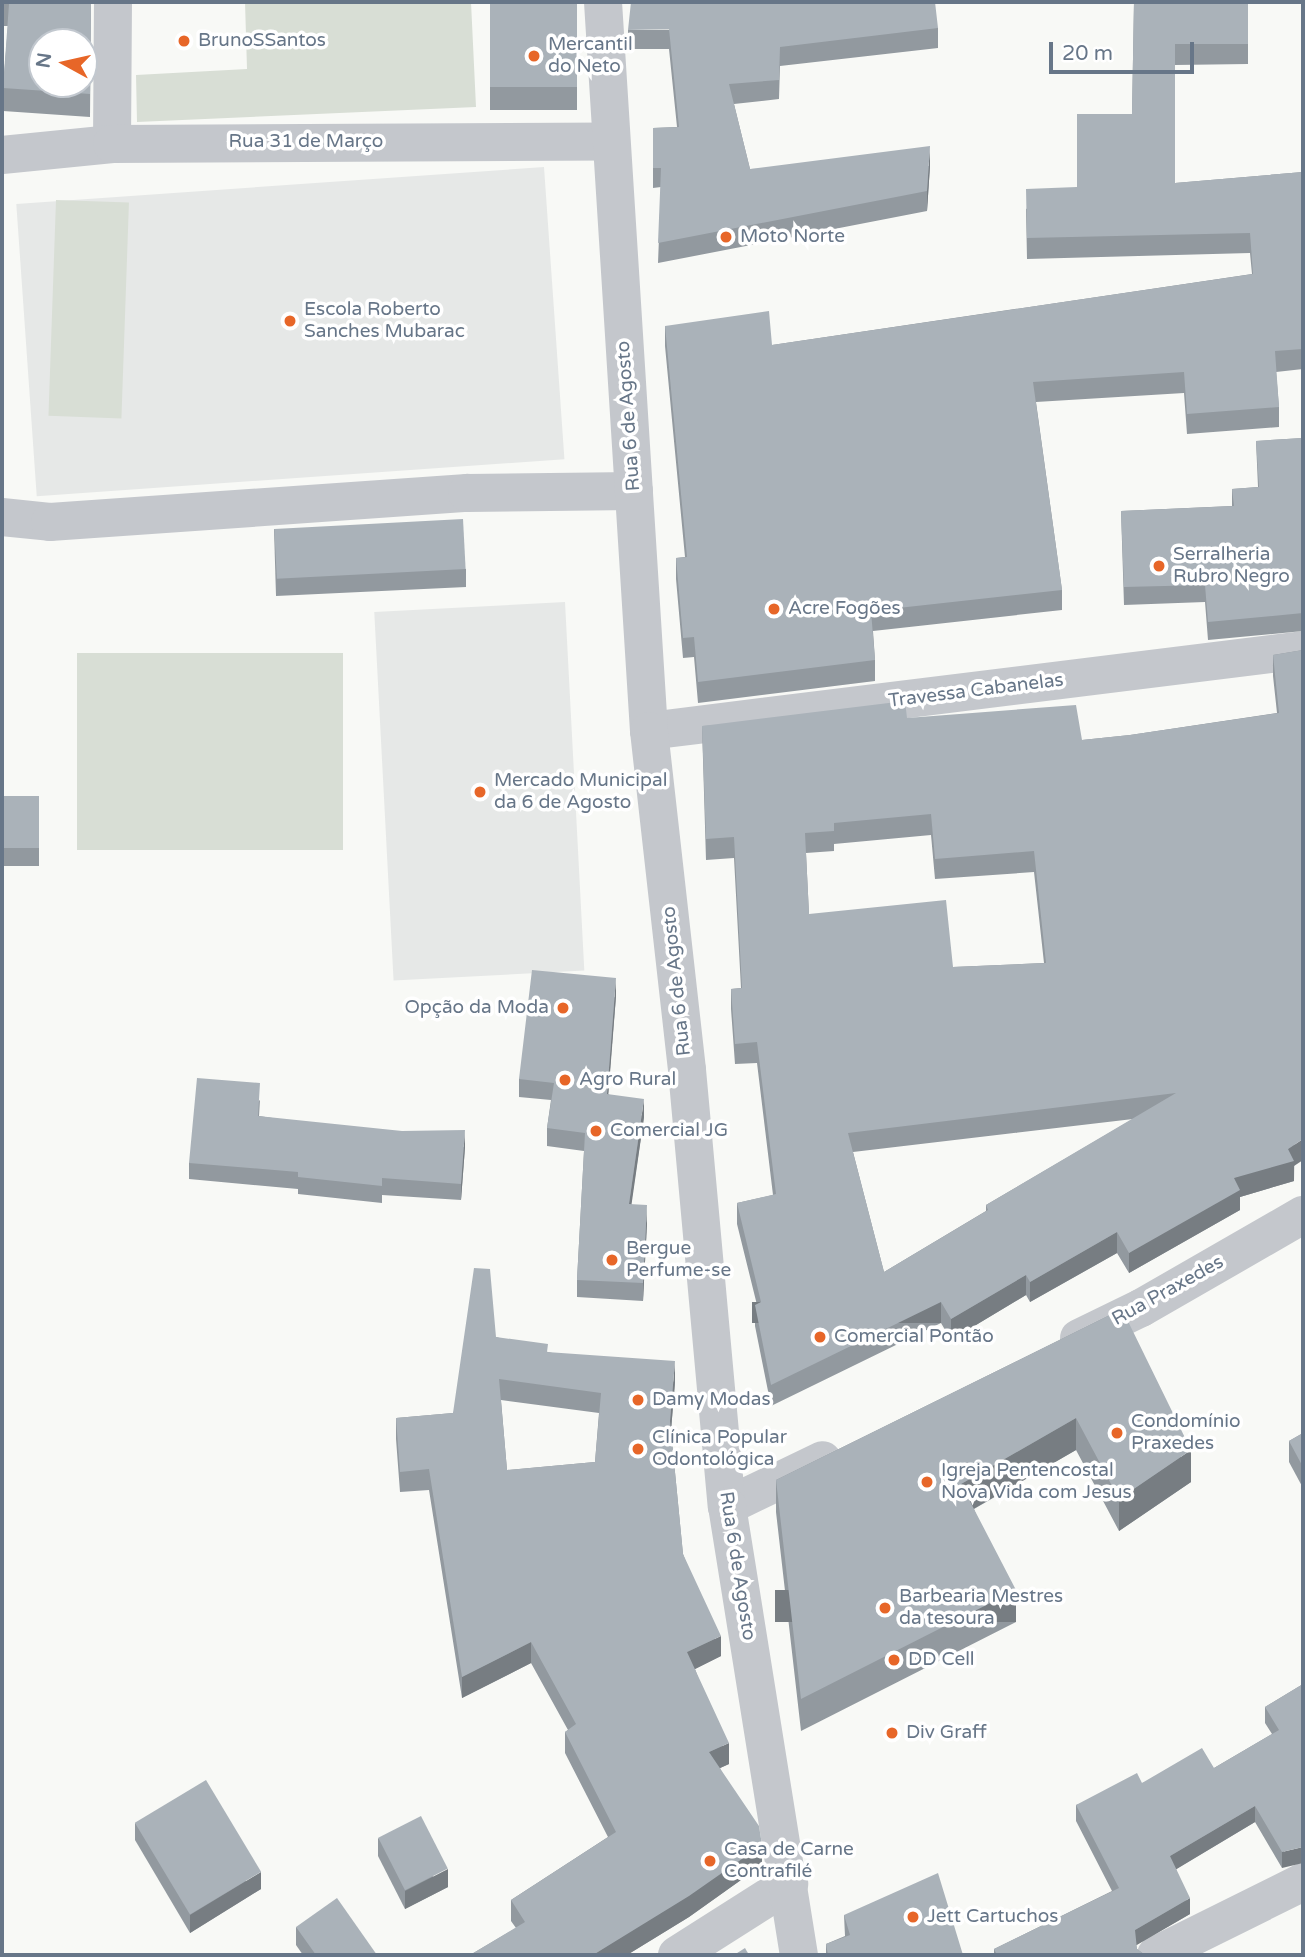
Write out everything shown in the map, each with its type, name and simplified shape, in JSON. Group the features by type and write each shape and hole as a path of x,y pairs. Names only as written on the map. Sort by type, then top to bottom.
{"street":[{"path":"112,144 113,2"},
{"name":"Rua 6 de Agosto","path":"603,2 649,731 687,1070 727,1506 799,1955"},
{"name":"Rua 31 de Março","path":"2,155 112,144 610,141"},
{"path":"2,517 50,522 467,493 634,491"},
{"name":"Travessa Cabanelas","path":"649,731 1303,650"},
{"name":"Rua Praxedes","path":"1040,1356 1141,1308 1303,1215"},
{"path":"727,1506 852,1446"},
{"path":"1156,1955 1303,1882"},
{"path":"677,1955 789,1884"}],"shaded area":[{"path":"245,2 471,2 476,107 137,122 136,75 247,69"},
{"name":"Escola Roberto Sanches Mubarac","path":"544,167 564,459 37,496 16,204"},
{"path":"56,200 129,203 121,418 48,416"},
{"name":"Mercado Municipal da 6 de Agosto","path":"565,602 584,970 394,980 374,612"},
{"path":"77,653 343,653 343,850 77,850"}],"building":[{"path":"2,2 91,2 91,28 28,28 28,90 3,88 9,4"},
{"name":"Mercantil do Neto","path":"490,2 577,2 577,87 490,87"},
{"path":"631,2 935,2 938,28 780,47 779,80 729,84 750,169 930,146 927,191 658,243 661,168 653,168 653,128 679,127 669,29 628,30"},
{"path":"1134,2 1248,2 1248,44 1175,44 1175,183 1303,172 1303,349 1275,351 1279,407 1187,414 1184,372 1033,382 1062,590 871,611 875,660 698,682 694,637 683,638 676,558 687,557 665,326 769,311 772,345 1253,274 1250,233 1027,238 1026,189 1077,187 1077,114 1132,114"},
{"path":"1303,438 1303,613 1208,622 1205,585 1124,587 1121,511 1234,506 1232,489 1259,487 1256,441"},
{"path":"463,519 466,569 277,579 274,529"},
{"path":"1303,650 1303,1139 1288,1149 1294,1161 1234,1178 1240,1190 1129,1253 1117,1232 1030,1282 1026,1275 951,1319 941,1302 771,1385 755,1305 761,1302 737,1203 776,1194 757,1042 735,1044 731,989 742,988 734,837 706,839 702,726 905,701 907,718 1076,705 1082,740 1130,735 1279,713 1273,655","holes":["931,814 935,859 1034,851 1046,963 953,967 946,900 809,914 805,833 834,831 834,823","1176,1093 986,1205 988,1210 884,1272 848,1133"]},
{"path":"2,796 39,796 39,848 2,848"},
{"path":"532,970 616,978 607,1094 644,1099 629,1204 647,1205 643,1283 577,1280 585,1133 547,1128 554,1083 519,1079"},
{"path":"197,1078 260,1083 258,1116 402,1131 465,1130 461,1184 382,1178 382,1186 298,1177 298,1172 189,1163"},
{"path":"474,1268 490,1269 496,1337 548,1344 547,1352 675,1361 670,1421 683,1554 721,1636 687,1652 729,1743 709,1752 759,1826 762,1845 689,1896 593,1955 470,1955 525,1922 511,1900 616,1832 565,1732 576,1724 531,1642 462,1677 429,1469 400,1472 396,1418 453,1413","holes":["499,1379 601,1393 595,1462 507,1470"]},
{"path":"1122,1309 1191,1450 1119,1499 1076,1418 961,1484 1016,1590 801,1699 776,1480"},
{"path":"1303,1433 1303,1467 1289,1441"},
{"path":"1303,1684 1303,1847 1282,1852 1255,1806 1170,1856 1190,1898 1135,1930 1137,1949 1145,1955 997,1955 994,1949 1119,1888 1076,1805 1137,1773 1142,1783 1202,1748 1214,1768 1279,1730 1265,1707"},
{"path":"206,1780 261,1872 190,1914 135,1823"},
{"path":"421,1816 448,1869 405,1890 378,1838"},
{"name":"Jett Cartuchos","path":"938,1873 963,1955 828,1955 826,1944 850,1935 844,1915"},
{"path":"337,1898 377,1955 316,1955 296,1927"},
{"path":"745,1948 749,1955 734,1955"}],"place":[{"name":"BrunoSSantos","path":"184,41"},
{"name":"Mercantil do Neto","path":"534,56"},
{"name":"Moto Norte","path":"726,237"},
{"name":"Escola Roberto Sanches Mubarac","path":"290,321"},
{"name":"Serralheria Rubro Negro","path":"1159,566"},
{"name":"Acre Fogões","path":"774,609"},
{"name":"Mercado Municipal da 6 de Agosto","path":"480,792"},
{"name":"Opção da Moda","path":"563,1008"},
{"name":"Agro Rural","path":"565,1080"},
{"name":"Comercial JG","path":"596,1131"},
{"name":"Bergue Perfume-se","path":"612,1260"},
{"name":"Comercial Pontão","path":"820,1337"},
{"name":"Damy Modas","path":"638,1400"},
{"name":"Condomínio Praxedes","path":"1117,1433"},
{"name":"Clínica Popular Odontológica","path":"638,1449"},
{"name":"Igreja Pentencostal Nova Vida com Jesus","path":"927,1482"},
{"name":"Barbearia Mestres da tesoura","path":"885,1608"},
{"name":"DD Cell","path":"894,1660"},
{"name":"Div Graff","path":"892,1733"},
{"name":"Casa de Carne Contrafilé","path":"710,1861"},
{"name":"Jett Cartuchos","path":"913,1917"}]}
